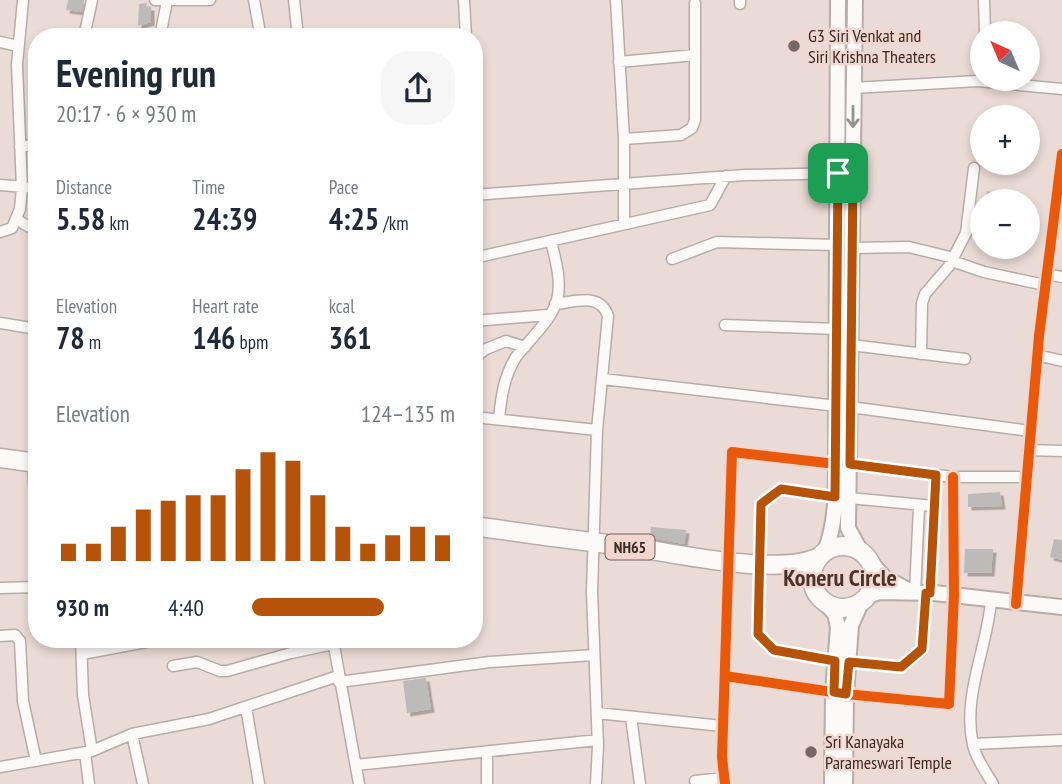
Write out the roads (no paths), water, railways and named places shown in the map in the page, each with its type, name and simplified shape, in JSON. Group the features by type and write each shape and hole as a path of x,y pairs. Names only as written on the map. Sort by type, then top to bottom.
{"highway":[{"path":"0,458 28,461"},
{"name":"NH65","path":"483,527 760,563 809,562 843,545 860,550"},
{"path":"822,554 814,564 812,579 818,596 825,603 843,608 865,599 875,576 873,565 860,550"},
{"name":"NH65","path":"786,564 807,573 812,579"}],"main road":[{"path":"838,0 837,329 844,406"},
{"path":"855,0 851,345 844,406 842,497 848,528 860,550"},
{"path":"822,554 842,497"},
{"path":"873,565 886,578 921,593"},
{"path":"842,661 851,625 865,599 880,593 954,595 1062,607"},
{"path":"825,603 835,614 842,661 832,784"},
{"path":"840,693 845,784"}],"street":[{"path":"0,232 12,228 20,209 22,188 18,46 23,0"},
{"path":"86,28 92,0"},
{"path":"155,0 210,0"},
{"path":"254,0 259,28"},
{"path":"294,0 297,28"},
{"path":"464,0 466,28"},
{"path":"616,0 624,139 624,224"},
{"path":"984,0 985,21"},
{"path":"162,28 167,1"},
{"path":"624,139 681,135 692,128 695,120 695,3"},
{"path":"0,42 18,46"},
{"path":"620,62 695,55"},
{"path":"853,88 978,82 1062,89"},
{"path":"20,147 28,146"},
{"path":"1016,604 1037,355 1062,154"},
{"path":"483,194 726,176 853,173"},
{"path":"921,354 922,303 925,294 953,259 966,233 973,175"},
{"path":"483,256 710,205 726,176"},
{"path":"0,184 28,188"},
{"path":"16,220 28,226"},
{"path":"499,419 502,389 515,359 538,333 557,300 557,265 551,240"},
{"path":"672,259 717,242 837,245"},
{"path":"852,248 909,247 953,259 984,272 1046,279 1062,277"},
{"path":"555,304 595,300 605,306 608,316 597,429 593,542 598,740 596,784"},
{"path":"483,320 548,315"},
{"path":"0,323 28,328"},
{"path":"725,325 837,329"},
{"path":"483,351 506,341 525,347"},
{"path":"851,345 965,359"},
{"path":"1037,355 1062,361"},
{"path":"603,379 844,406 1030,431"},
{"path":"483,418 597,429"},
{"path":"1028,450 1062,451"},
{"path":"695,780 724,781 722,757 732,452 953,477 1026,477"},
{"path":"921,593 936,475"},
{"path":"725,676 840,693 949,704 954,595 953,477"},
{"path":"919,506 922,649 901,667 774,650 758,634 761,504 781,489 934,506"},
{"path":"0,588 28,587"},
{"path":"992,601 989,624 973,682 973,744 993,784"},
{"path":"0,636 15,635 20,641 23,701 36,761"},
{"path":"82,648 89,784"},
{"path":"82,654 114,648"},
{"path":"173,666 197,662 227,671 294,648"},
{"path":"334,648 359,784"},
{"path":"0,768 89,752 132,734 209,719 339,679 490,662 594,655"},
{"path":"246,707 259,784"},
{"path":"597,713 723,726"},
{"path":"631,717 640,784"},
{"path":"132,734 143,784"},
{"path":"356,765 598,740"},
{"path":"973,744 1062,740"},
{"path":"486,752 487,784"}],"place":[{"name":"G3 Siri Venkat and Siri Krishna Theaters","path":"794,46"},
{"name":"Sri Kanayaka Parameswari Temple","path":"811,752"}],"district":[{"name":"Koneru Circle","path":"840,578"}]}
